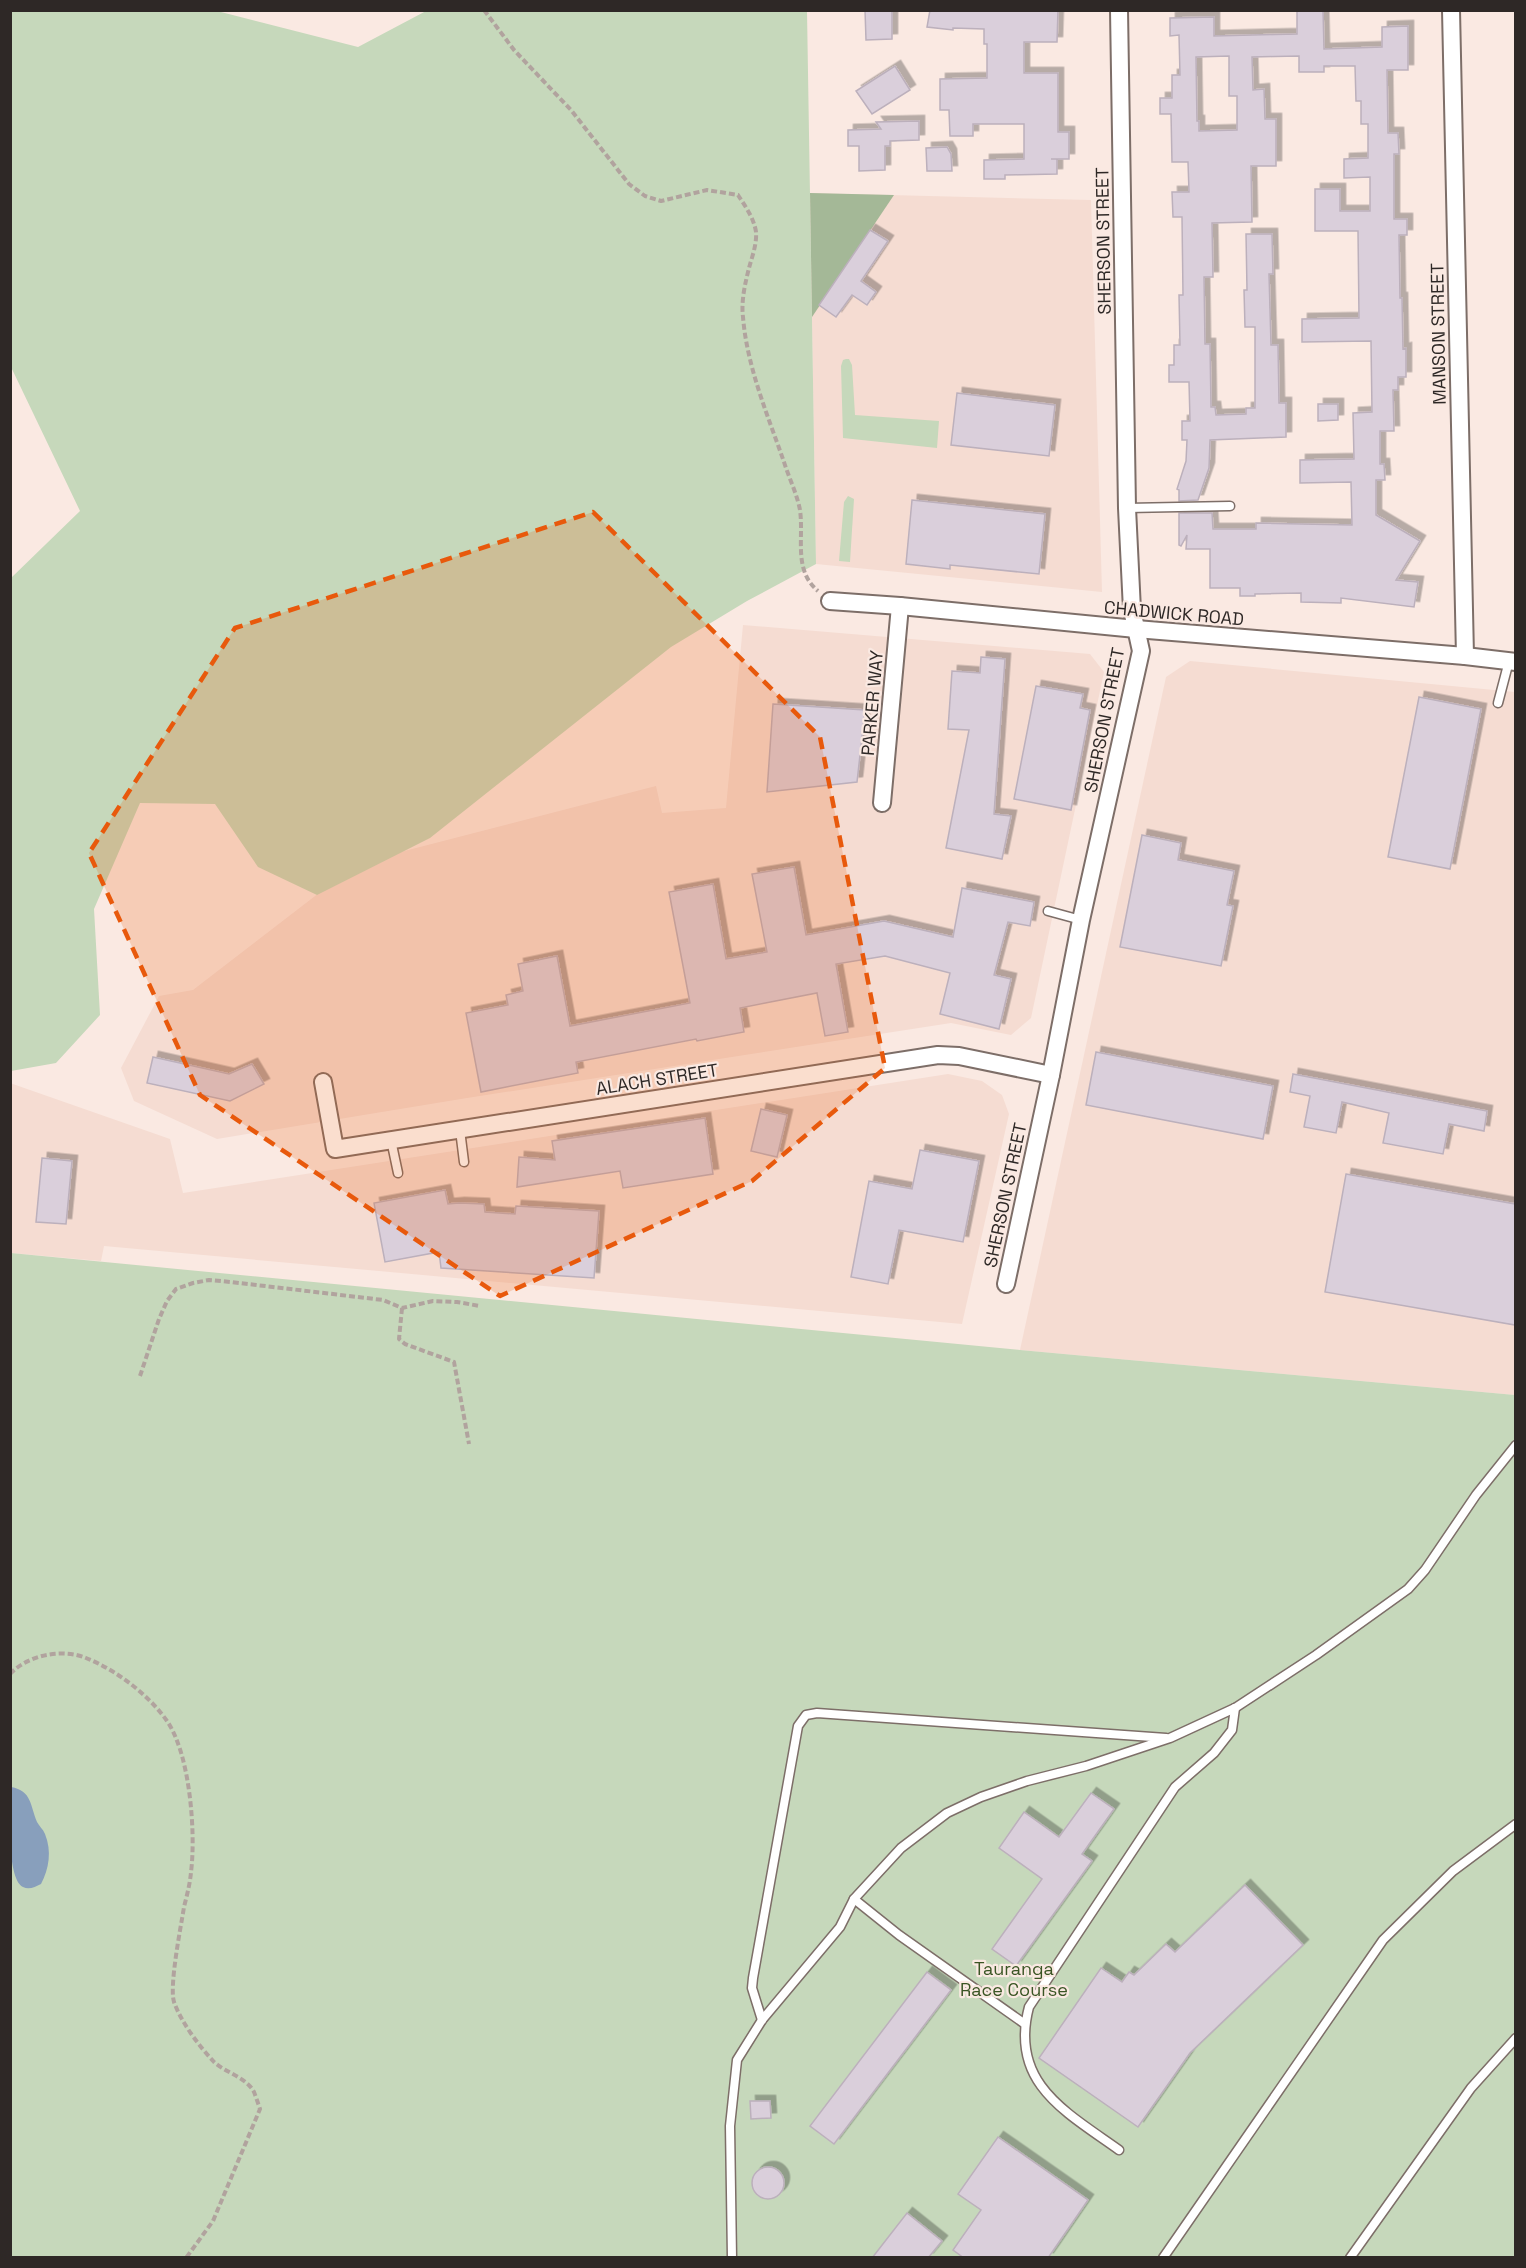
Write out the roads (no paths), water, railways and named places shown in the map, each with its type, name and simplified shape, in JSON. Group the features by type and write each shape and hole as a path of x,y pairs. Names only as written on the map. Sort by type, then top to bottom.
{"street":[{"name":"SHERSON STREET","path":"1006,1284 1081,920 1141,651 1132,610 1127,508 1119,10"},
{"name":"MANSON STREET","path":"1451,10 1465,656"},
{"name":"CHADWICK ROAD","path":"830,601 1512,661"},
{"name":"PARKER WAY","path":"882,803 900,606"},
{"name":"ALACH STREET","path":"323,1083 335,1149 938,1055 959,1056 1050,1075"}],"lane":[{"path":"1127,508 1230,506"},
{"path":"1498,703 1512,661"},
{"path":"1048,911 1081,920"},
{"path":"460,1130 464,1162"},
{"path":"391,1140 398,1173"},
{"path":"732,2258 730,2127 737,2060 762,2020 840,1928 854,1899 901,1848 947,1813 981,1797 1170,1738 1235,1708 1316,1655 1408,1589 1425,1570 1482,1487 1515,1445"},
{"path":"1119,2150 1060,2107 1043,2091 1024,2045 1024,2024 1029,2007 1175,1787 1214,1753 1232,1730 1235,1708"},
{"path":"762,2020 752,1988 753,1978 798,1726 806,1715 817,1713 1170,1738"},
{"path":"1164,2258 1383,1940 1453,1871 1515,1824"},
{"path":"854,1899 899,1935 1024,2024"},
{"path":"1350,2258 1471,2088 1515,2038"}],"water":[{"path":"11,1787 27,1795 37,1822 47,1840 49,1860 46,1872 41,1884 32,1888 23,1887 18,1881 11,1856"}],"park label":[{"name":"Tauranga Race Course","path":"1014,1978"}]}
